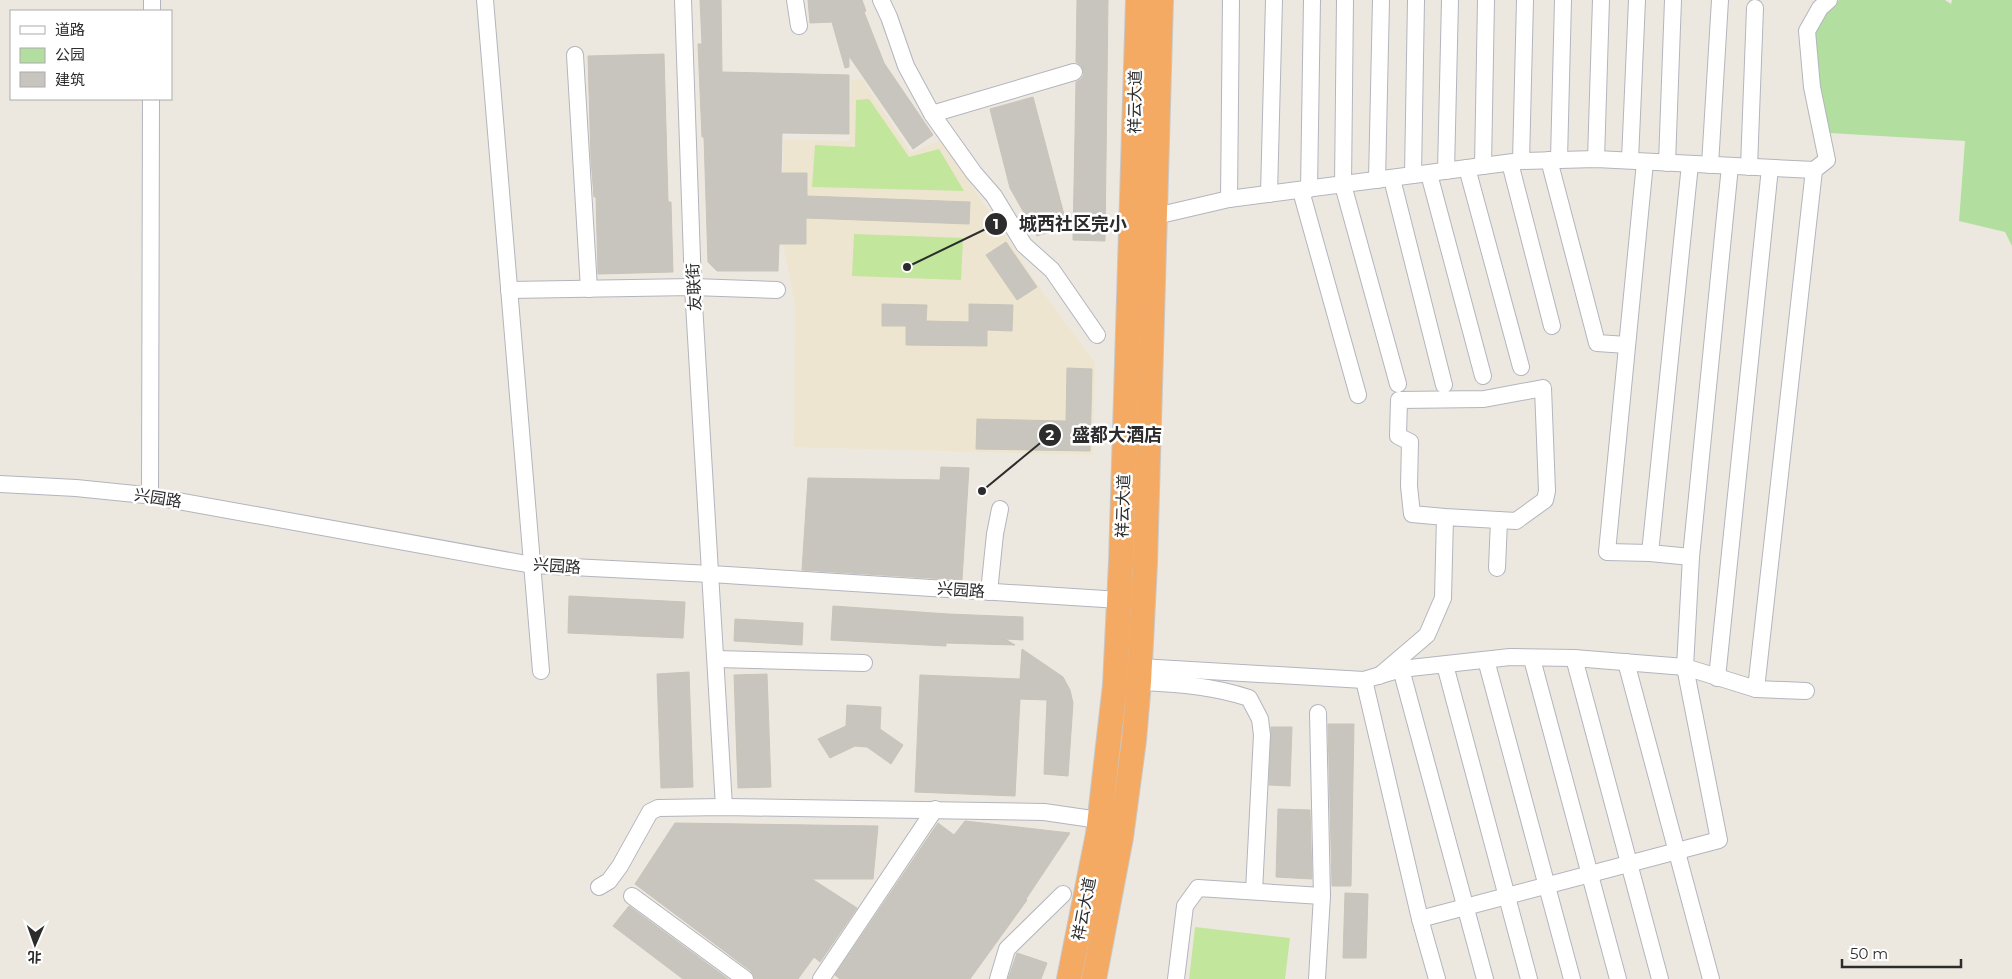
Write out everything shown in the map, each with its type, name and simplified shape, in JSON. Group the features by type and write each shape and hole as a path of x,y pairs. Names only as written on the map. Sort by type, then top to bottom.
{"highway":[{"name":"祥云大道","path":"1070,979 1100,820 1110,738 1120,600 1138,0"},
{"name":"祥云大道","path":"1094,979 1121,837 1134,740 1139,675 1146,553 1161,0"}],"street":[{"path":"485,0 541,672"},
{"name":"友联街","path":"683,0 694,287 724,807"},
{"path":"795,0 799,26"},
{"path":"881,0 906,66 932,114 974,173 994,196 1024,245 1052,270 1097,335"},
{"path":"1229,199 1231,0"},
{"path":"1269,194 1274,0"},
{"path":"1312,0 1305,190 1358,396"},
{"path":"1344,0 1343,185 1398,384"},
{"path":"1380,0 1384,179 1444,385"},
{"path":"1416,0 1421,174 1483,376"},
{"path":"1446,171 1450,0"},
{"path":"1486,0 1475,167 1521,367"},
{"path":"1525,0 1515,162 1552,326"},
{"path":"1563,0 1554,159 1597,344 1627,345"},
{"path":"1596,159 1601,0"},
{"path":"1637,0 1637,161 1627,345 1607,552 1650,553 1691,557"},
{"path":"1667,163 1673,0"},
{"path":"1710,165 1720,0"},
{"path":"1156,216 1229,199 1515,162 1554,159 1596,159 1814,170 1827,160 1812,87 1807,32 1820,8 1829,0"},
{"path":"1749,167 1755,8"},
{"path":"575,55 589,289"},
{"path":"932,114 1074,72"},
{"path":"150,496 152,100"},
{"path":"1650,553 1690,164"},
{"path":"1420,920 1719,840 1685,667 1691,557 1730,166"},
{"path":"1717,678 1770,168"},
{"path":"1756,689 1814,170"},
{"path":"509,290 694,287 777,290"},
{"path":"1543,388 1545,500 1516,521 1445,517 1412,514 1409,486 1410,442 1398,436 1399,400 1484,399 1543,388"},
{"name":"兴园路","path":"0,484 85,489 150,496 532,566 711,574 1120,600"},
{"path":"989,592 995,534 1000,509"},
{"path":"1372,678 1427,636 1443,598 1445,517"},
{"path":"1497,568 1499,520"},
{"path":"1139,675 1372,678 1402,669 1510,657 1532,659 1574,658 1685,667 1756,689 1806,691"},
{"path":"1574,658 1660,979"},
{"path":"716,659 864,663"},
{"path":"1532,659 1618,979"},
{"path":"1486,660 1572,979"},
{"path":"1626,662 1711,979"},
{"path":"1445,664 1529,979"},
{"path":"1402,669 1485,979"},
{"path":"1139,675 1227,691 1249,698 1253,705 1260,719 1262,735 1254,891"},
{"path":"1372,678 1420,920 1436,979"},
{"path":"1317,979 1322,896 1318,713"},
{"path":"599,887 609,881 620,866 650,812 658,808 935,809 1044,812 1100,820"},
{"path":"821,979 935,809"},
{"path":"1176,979 1185,906 1198,888 1322,896"},
{"path":"998,979 1007,949 1063,894"},
{"path":"632,896 745,979"}],"shaded area":[{"path":"862,79 911,153 941,140 1042,291 1095,362 1093,455 794,447 795,304 783,244 783,140 850,141 851,80"}],"green space":[{"path":"1839,0 1945,0 1951,4 1952,0 2012,0 2012,246 2005,232 1959,221 1965,141 1829,133 1812,40 1820,20"},
{"path":"869,99 909,157 939,149 964,191 812,187 815,145 855,147 856,100"},
{"path":"854,234 963,238 961,280 852,276"},
{"path":"1195,927 1290,938 1285,979 1189,979"}],"building":[{"path":"700,0 721,0 722,72 849,75 849,134 782,133 781,173 807,173 807,196 970,202 969,224 806,218 806,244 779,244 778,271 717,271 708,262 704,137 702,137 698,44 702,44"},
{"path":"808,0 862,0 866,11 864,12 884,63 933,135 913,149 849,56 849,67 845,68 832,22 810,23"},
{"path":"1077,0 1108,0 1105,241 1073,240 1076,82 1084,74 1081,65 1076,62"},
{"path":"664,54 668,202 671,202 673,272 598,274 596,197 594,197 591,159 588,56"},
{"path":"1033,97 1067,226 1037,236 1010,188 990,109"},
{"path":"1006,242 1037,287 1017,300 986,255"},
{"path":"882,304 927,305 926,321 969,322 969,304 1013,305 1012,331 987,330 987,346 906,345 906,326 882,326"},
{"path":"1067,368 1092,369 1090,451 976,449 977,419 1066,421"},
{"path":"941,467 969,468 962,580 802,570 808,478 940,480"},
{"path":"569,596 685,602 683,638 568,633"},
{"path":"833,606 1023,617 1023,640 1005,639 1015,645 946,643 946,646 831,640"},
{"path":"735,619 803,623 802,645 734,641"},
{"path":"1022,649 1063,677 1070,690 1073,703 1068,776 1044,774 1047,700 1020,699 1015,796 915,792 920,675 1020,679"},
{"path":"689,672 693,787 661,788 657,674"},
{"path":"767,674 771,787 738,788 734,675"},
{"path":"847,705 881,707 880,729 903,745 891,764 867,747 855,746 830,758 818,739 846,726"},
{"path":"1328,724 1354,724 1351,886 1332,886"},
{"path":"1271,727 1292,727 1290,786 1269,785"},
{"path":"1278,809 1310,810 1312,879 1276,877"},
{"path":"965,821 1070,833 1027,900 970,979 840,979 835,975 938,823 954,835"},
{"path":"675,823 878,826 873,879 812,879 857,908 820,962 814,957 798,979 755,979 751,971 635,884"},
{"path":"1345,893 1368,894 1366,958 1343,958"},
{"path":"629,906 728,979 683,979 613,926"},
{"path":"1017,953 1047,963 1041,979 1008,979"}],"place":[{"name":"城西社区完小","path":"907,267"},
{"name":"盛都大酒店","path":"982,491"}]}
